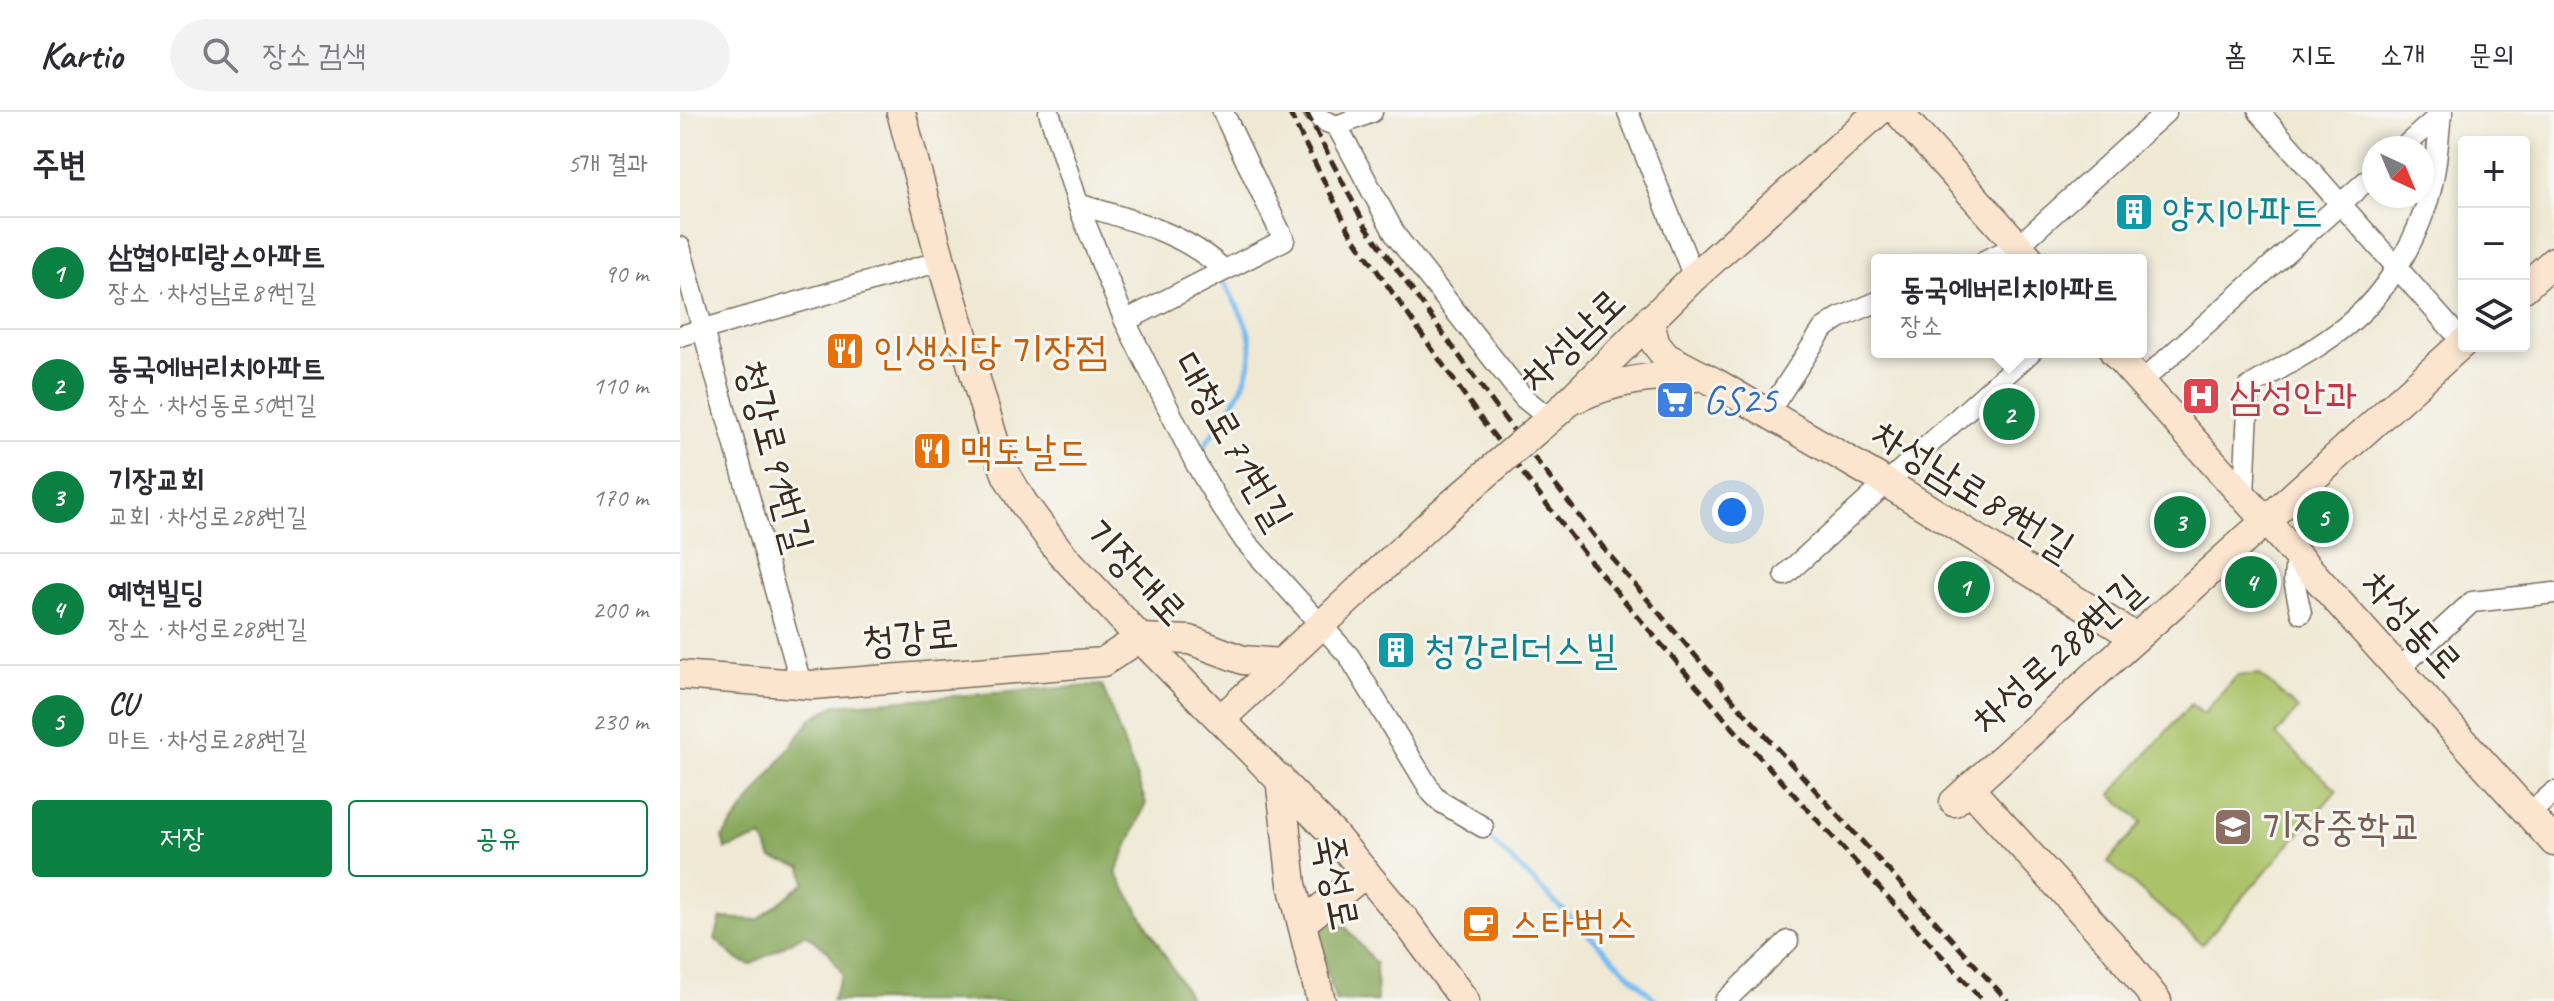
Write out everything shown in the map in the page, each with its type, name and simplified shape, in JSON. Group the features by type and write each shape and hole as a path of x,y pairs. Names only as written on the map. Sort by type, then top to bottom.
{"street":[{"name":"기장대로","path":"901,112 941,261 1007,476 1024,504 1060,552 1140,638 1333,834 1405,920 1465,1001"},
{"name":"대청로71번길","path":"1049,112 1078,204 1125,321 1196,464 1219,503 1262,562 1322,625"},
{"name":"대청로71번길","path":"1125,321 1284,240 1223,112"},
{"path":"1314,112 1322,120 1337,126 1396,236 1524,398 1550,419 1588,393 1622,382 1670,376 1703,377"},
{"path":"1337,126 1372,112"},
{"path":"1628,112 1694,277"},
{"name":"차성남로","path":"1222,718 1439,515 1550,419 1694,277 1878,112"},
{"path":"1898,112 2025,253 2166,112"},
{"path":"2259,112 2458,335"},
{"path":"2416,136 2441,113"},
{"path":"2244,496 2249,387 2350,323 2365,309 2396,267 2425,208 2441,113"},
{"path":"2141,382 2362,185"},
{"path":"1078,204 1171,234 1191,244 1224,270"},
{"name":"청강로91번길","path":"680,247 801,684"},
{"path":"680,336 941,261"},
{"path":"2530,283 2554,261"},
{"path":"1768,413 1823,329 1839,318 1871,305"},
{"name":"차성남로89번길","path":"1650,319 1660,351 1680,366 1887,483 2135,637"},
{"name":"차성로288번길","path":"2157,1001 2115,948 1961,795 2458,347"},
{"path":"1785,575 2024,358"},
{"name":"차성동로","path":"2119,358 2554,842"},
{"path":"2296,555 2294,581 2301,613"},
{"path":"2399,669 2472,602 2554,593"},
{"path":"1322,625 1349,656 1432,793 1441,802 1483,827"},
{"path":"1140,638 1190,640 1243,660 1281,663"},
{"name":"청강로","path":"680,675 812,685 1103,662 1140,638"},
{"name":"죽성로","path":"1280,778 1289,866 1321,1001"},
{"path":"2529,814 2554,792"},
{"path":"1302,923 1366,873"},
{"path":"1725,1001 1788,941"}],"green space":[{"path":"2259,674 2298,709 2276,735 2337,790 2202,944 2108,862 2142,822 2111,794 2191,704 2203,714 2237,676"},
{"path":"1102,685 1146,803 1116,873 1192,1001 831,1001 843,975 828,951 805,934 750,965 738,960 715,939 721,918 758,920 805,882 802,867 772,859 762,837 725,849 722,838 812,718 836,705"},
{"path":"1316,924 1345,926 1376,964 1377,1001 1335,1001"}],"waterway":[{"path":"1203,448 1239,393 1250,362 1248,330 1222,279"},
{"path":"1489,838 1657,1001"}],"railway":[{"path":"1289,112 1350,232 1481,419 1591,562 1733,728 1983,1001"},
{"path":"1306,112 1365,225 1501,414 1606,551 1741,709 2008,1001"}],"place":[{"name":"양지아파트","path":"2134,212"},
{"name":"인생식당 기장점","path":"845,351"},
{"name":"삼성안과","path":"2201,396"},
{"name":"GS25","path":"1675,400"},
{"name":"동국에버리치아파트","path":"2009,414"},
{"name":"맥도날드","path":"932,451"},
{"name":"CU","path":"2323,517"},
{"name":"기장교회","path":"2180,522"},
{"name":"예현빌딩","path":"2251,582"},
{"name":"삼협아띠랑스아파트","path":"1964,587"},
{"name":"청강리더스빌","path":"1396,650"},
{"name":"기장중학교","path":"2233,827"},
{"name":"스타벅스","path":"1481,924"}]}
